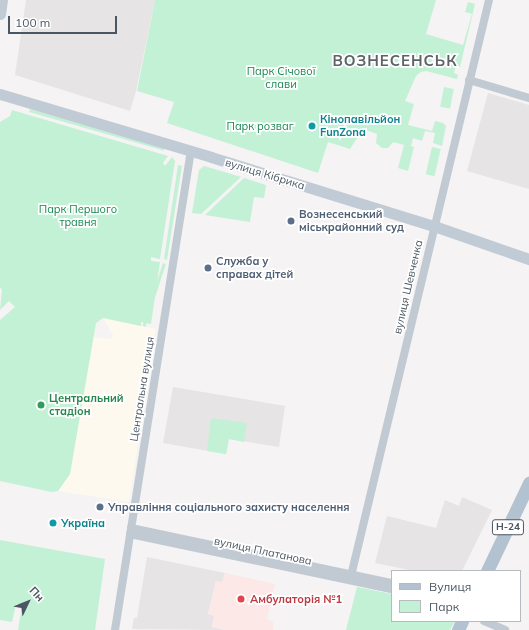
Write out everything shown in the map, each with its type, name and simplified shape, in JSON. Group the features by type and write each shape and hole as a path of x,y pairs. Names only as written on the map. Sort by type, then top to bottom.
{"main road":[{"path":"0,14 2,0"},
{"name":"вулиця Кібрика","path":"0,94 434,226 529,259"},
{"name":"Н-24","path":"487,570 529,483"}],"street":[{"name":"вулиця Шевченка","path":"350,577 489,0"},
{"path":"469,80 529,98"},
{"name":"Центральна вулиця","path":"115,630 191,151"},
{"name":"вулиця Платанова","path":"130,531 350,577 391,589"},
{"name":"вулиця Платанова","path":"350,577 391,582"},
{"path":"486,622 505,630"}],"shaded area":[{"path":"26,0 155,0 136,91 130,111 15,75"},
{"path":"488,93 529,105 529,189 467,171"},
{"path":"103,318 156,329 129,502 58,491 70,474 93,337 112,339 113,335"},
{"path":"173,387 285,406 279,447 229,439 226,454 163,443"},
{"path":"462,497 492,510 462,570 409,570 375,563 387,516 436,528 445,500 459,506"},
{"path":"147,557 225,573 222,583 216,581 208,614 214,616 212,627 225,630 132,629 134,618 137,618"},
{"name":"Амбулаторія №1","path":"225,573 275,584 267,619 273,622 273,630 225,630 212,627 214,616 208,614 216,581 222,582"}],"green space":[{"name":"Парк Січової слави","path":"155,0 436,0 426,34 463,45 472,14 465,12 468,2 475,4 460,67 456,66 454,73 458,75 457,79 426,71 421,72 416,76 405,101 414,104 408,125 432,131 435,121 443,123 446,126 442,146 433,143 435,133 425,131 422,141 413,138 411,146 414,147 408,171 398,168 404,145 393,142 388,148 382,148 376,143 377,134 363,129 350,149 328,142 318,173 167,123 174,102 137,91"},
{"path":"444,87 454,89 450,109 440,107"},
{"path":"30,109 165,148 164,150 29,112"},
{"name":"Парк Першого травня","path":"12,110 168,156 163,163 165,166 172,157 175,161 160,259 151,257 151,261 160,262 151,324 141,322 141,326 103,318 96,323 70,474 58,491 52,492 0,481 0,320 15,307 9,301 0,310 2,289 0,288 0,122 10,116"},
{"path":"432,147 441,149 434,176 426,174"},
{"path":"178,165 182,166 167,260 164,259"},
{"path":"204,166 241,177 201,214 192,213 199,170"},
{"path":"244,178 266,185 264,198 254,197 250,222 205,215"},
{"path":"163,263 166,264 145,327 143,326"},
{"path":"211,418 247,423 244,442 229,439 226,454 207,451"},
{"path":"0,540 105,559 95,630 18,630 22,606 16,604 12,622 0,620"},
{"path":"357,587 391,594 391,622 454,622 450,630 346,630"}],"place":[{"name":"Кінопавільйон FunZona","path":"312,126"},
{"name":"Вознесенський міськрайонний суд","path":"291,221"},
{"name":"Служба у справах дітей","path":"208,268"},
{"name":"Центральний стадіон","path":"41,405"},
{"name":"Управління соціального захисту населення","path":"100,507"},
{"name":"Україна","path":"53,523"},
{"name":"Амбулаторія №1","path":"241,599"}],"district":[{"name":"ВОЗНЕСЕНСЬК","path":"395,61"}],"park label":[{"name":"Парк розваг","path":"260,126"}]}
